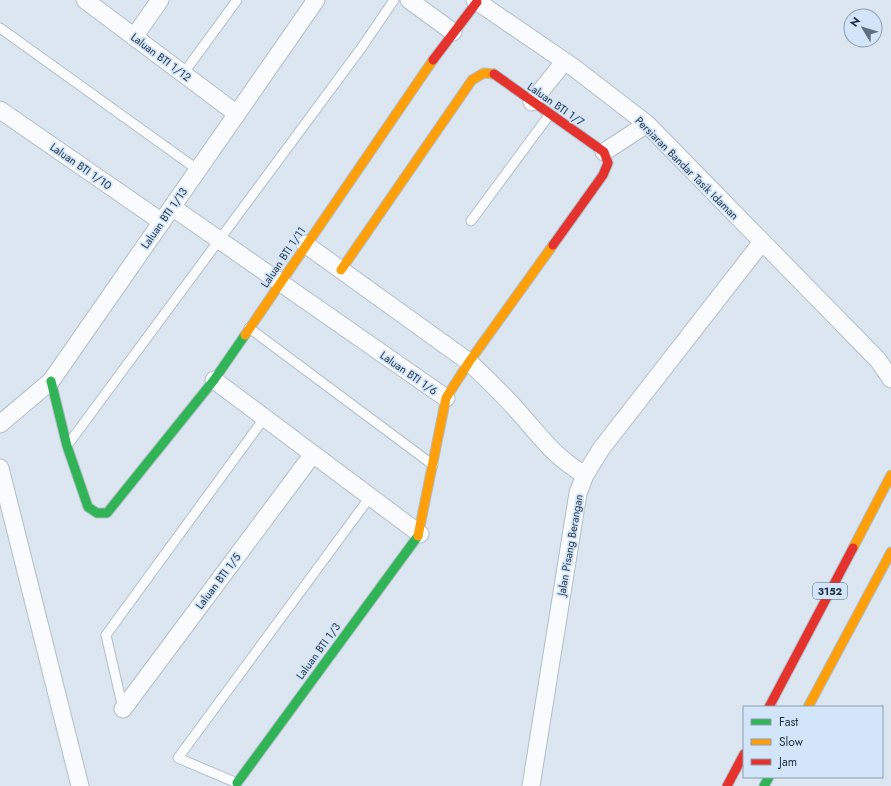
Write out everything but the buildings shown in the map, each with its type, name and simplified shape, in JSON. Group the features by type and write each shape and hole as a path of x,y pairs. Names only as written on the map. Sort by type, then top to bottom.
{"street":[{"name":"Laluan BTI 1/12","path":"85,0 237,114"},
{"path":"134,37 160,0"},
{"name":"Laluan BTI 1/13","path":"0,424 51,381 316,0"},
{"path":"410,0 453,32"},
{"name":"Laluan BTI 1/11","path":"67,446 88,507 97,514 107,513 214,380 306,244 476,1"},
{"name":"Persiaran Bandar Tasik Idaman","path":"476,1 564,62 646,124 762,242 885,362 891,379"},
{"path":"532,102 564,62"},
{"name":"Laluan BTI 1/7","path":"341,270 472,80 484,73 493,74 604,152"},
{"name":"Laluan BTI 1/10","path":"0,110 162,222"},
{"path":"446,398 468,362 603,175 608,163 604,152 646,124"},
{"name":"Laluan BTI 1/6","path":"172,207 446,398 420,534"},
{"name":"Jalan Pisang Berangan","path":"531,786 578,493 585,475 601,450 762,242"},
{"path":"306,244 468,362 491,383 522,416 553,453 568,466 585,475"},
{"path":"214,380 420,534"},
{"path":"51,381 67,446"},
{"name":"Laluan BTI 1/5","path":"123,709 313,454"},
{"path":"0,468 80,786"},
{"name":"3152","path":"770,706 891,475"},
{"name":"Laluan BTI 1/3","path":"237,783 420,534"},
{"path":"809,706 891,552"},
{"path":"727,786 743,756"}],"lane":[{"path":"183,74 237,0"},
{"path":"67,446 394,0"},
{"path":"0,28 198,170"},
{"path":"471,221 550,114"},
{"path":"249,328 433,465"},
{"path":"123,709 106,635 265,418"},
{"path":"237,783 178,758 370,497"}],"traffic: fast":[{"path":"51,381 67,446 88,507 97,513 107,513 214,380 245,335"},
{"path":"237,783 418,536"},
{"path":"764,786 768,778"}],"traffic: slow":[{"path":"245,335 433,60"},
{"path":"341,270 472,80 484,73 494,74"},
{"path":"418,536 446,398 469,362 553,245"},
{"path":"853,548 891,475"},
{"path":"809,706 891,552"}],"traffic: jam":[{"path":"433,60 477,2"},
{"path":"494,74 604,152 608,163 603,175 553,245"},
{"path":"770,706 853,548"},
{"path":"727,786 743,756"}]}
